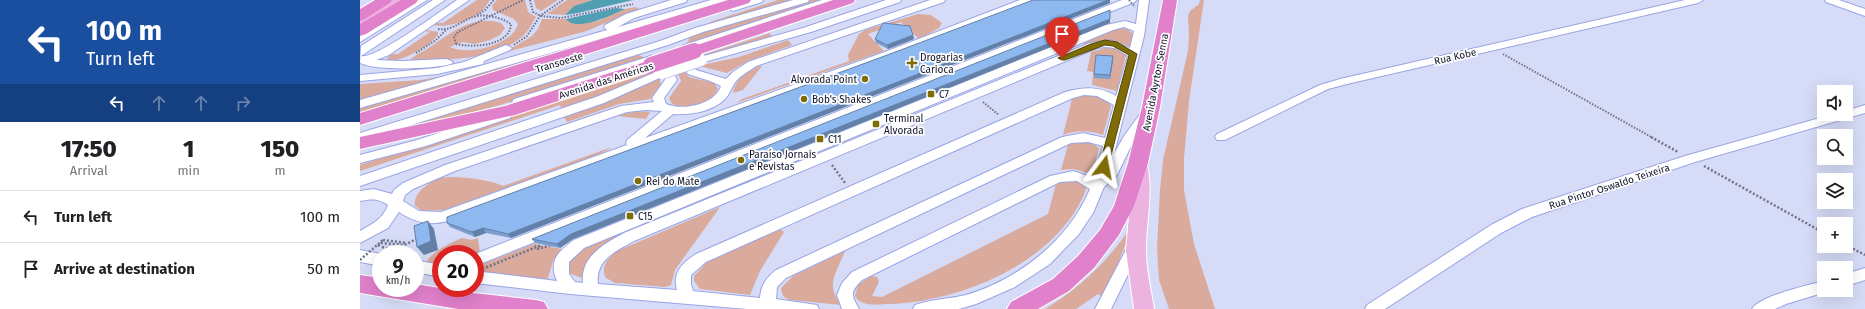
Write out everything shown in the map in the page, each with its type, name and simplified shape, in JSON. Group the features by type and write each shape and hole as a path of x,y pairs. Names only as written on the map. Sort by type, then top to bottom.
{"highway":[{"path":"360,31 411,0"},
{"path":"360,119 744,0"},
{"name":"Avenida das Américas","path":"360,143 481,118 538,102 658,54 690,51 848,0"},
{"name":"Avenida Ayrton Senna","path":"1019,309 1061,285 1086,262 1108,235 1124,206 1138,163 1151,107 1170,0"},
{"path":"360,16 387,2"},
{"path":"360,21 387,2"},
{"path":"424,295 536,309"}],"main road":[{"name":"Avenida Ayrton Senna","path":"1138,163 1141,179 1141,194 1136,244 1144,309"}],"street":[{"path":"360,39 422,0"},
{"path":"361,58 365,48 440,0"},
{"path":"361,58 380,56 464,0"},
{"path":"609,27 630,16 682,0"},
{"path":"360,78 437,71 494,59 701,0"},
{"path":"492,79 520,67 722,0"},
{"name":"Transoeste","path":"360,124 758,0"},
{"name":"Transoeste","path":"360,138 680,34 774,0"},
{"name":"Transoeste","path":"658,54 680,34 804,0"},
{"path":"690,51 832,0"},
{"path":"690,51 807,30 896,0"},
{"path":"360,238 383,224 404,203 410,193 440,172 636,106 686,111 710,104 720,98 725,92 727,85 737,74 752,64 940,0"},
{"path":"360,196 374,194 385,196 415,216 429,218 442,217 1029,0"},
{"path":"921,309 951,305 976,297 1004,285 1026,273 1048,257 1068,237 1086,213 1097,187 1120,104 1139,29 1144,0"},
{"name":"Rua Kobe","path":"1221,137 1324,87 1698,0"},
{"path":"1830,0 1865,13"},
{"path":"484,266 623,202 1132,2"},
{"path":"360,104 668,17"},
{"path":"570,288 559,268 567,253 579,244 1110,27 1125,24 1139,29"},
{"path":"680,34 690,51 690,70 695,73 721,80 727,85"},
{"path":"591,289 589,279 590,267 598,256 629,237 1094,45 1105,43 1114,44 1133,54"},
{"path":"361,58 385,64 454,62 462,66 506,48"},
{"name":"Transoeste","path":"360,128 632,49 658,54"},
{"name":"Transoeste","path":"360,138 490,110 658,54 690,51"},
{"path":"360,181 600,100 658,54 671,76 669,84 658,98 665,108"},
{"path":"688,297 682,284 683,275 689,266 700,258 1007,122 1082,91 1099,91 1120,104"},
{"path":"360,159 421,143 538,102"},
{"path":"1097,187 1112,172 1128,139 1151,107"},
{"path":"621,151 645,132 665,108"},
{"name":"Rua Pintor Oswaldo Teixeira","path":"1373,309 1496,229 1527,213 1690,159 1865,109"},
{"path":"768,304 768,288 772,281 781,274 1053,146 1078,137 1088,136 1109,144"},
{"path":"851,309 846,304 844,294 848,284 857,276 1059,178 1072,175 1081,176 1097,187"},
{"path":"1103,309 1136,244"},
{"path":"360,256 372,254"},
{"path":"484,270 570,288 688,297 811,309"},
{"path":"1853,278 1865,274"},
{"path":"1760,309 1782,299 1817,289"}],"path":[{"path":"418,52 436,40 447,30 477,16 494,0"},
{"path":"477,16 501,18 510,24 511,27 505,36 485,44 469,47 456,44 454,37 462,30 523,0"},
{"path":"530,0 532,12 540,16 551,18 636,3"},
{"path":"506,48 527,36 533,29 540,16 563,0"},
{"path":"424,27 447,30"},
{"path":"1492,48 1817,228"},
{"path":"974,94 1007,122"},
{"path":"825,156 852,191"},
{"path":"381,245 381,243 404,245 421,237"},
{"path":"360,260 383,240 407,243"},
{"path":"484,267 555,244"},
{"path":"484,268 539,246 535,246"},
{"path":"1853,249 1865,255"}],"shaded area":[{"path":"477,0 490,0 483,10 466,20 459,23 438,26 432,25 436,23 443,23"},
{"path":"497,0 525,0 528,12 536,17 526,33 512,44 484,55 454,59 409,61 454,31 472,23 491,21 501,23 505,28 500,35 490,40 475,44 463,42 450,47 468,50 478,49 489,47 508,38 518,24 514,19 493,10 492,6"},
{"path":"534,0 558,0 541,11 536,8"},
{"path":"567,0 593,0 575,6 565,15 547,14"},
{"path":"778,0 800,0 709,24 710,22"},
{"path":"811,0 827,0 686,46 689,39 694,35"},
{"path":"1200,0 1204,0 1189,101 1184,159 1184,190 1194,244 1215,309 1169,309 1159,280 1157,248 1163,160 1188,51 1188,16 1190,11 1199,4"},
{"path":"635,7 642,10 622,16 587,31 506,52 532,36 538,29 542,19 566,19 573,23 587,23 600,20 625,9"},
{"path":"918,14 931,15 942,23 939,28 919,39 901,22 868,34 884,51 736,103 742,99 849,61 848,55 859,34 865,30"},
{"path":"1119,28 1127,29 1133,34 1131,47 1114,41 1103,41 1085,45 1082,42"},
{"path":"424,31 438,32 438,35 421,49 406,57 392,61 386,60 391,54 398,54 430,32"},
{"path":"770,33 772,37 708,56 690,59"},
{"path":"788,40 792,45 748,61 727,73 703,67 702,65 739,57"},
{"path":"573,46 578,46 360,113 360,107"},
{"path":"1105,48 1118,49 1126,55 1117,91 1092,85 1093,72 1087,71 1091,52"},
{"path":"637,54 647,59 500,105 451,118 413,125"},
{"path":"759,66 762,66 743,90 733,93 736,83 746,74"},
{"path":"683,69 689,77 714,83 718,89 715,95 704,103 691,107 672,104 669,98 681,81 677,71"},
{"path":"652,70 654,74 622,88 562,110 560,105 360,171 360,165"},
{"path":"448,75 360,101 360,84 421,80"},
{"path":"659,77 661,84 650,99 619,104 567,122 563,115 616,98"},
{"path":"1083,94 1098,96 1111,106 1103,135 1083,131 1063,135 1072,99"},
{"path":"637,111 650,112 646,119 617,116"},
{"path":"1076,141 1088,141 1099,148 1092,174 1073,169 1061,170 1068,145"},
{"path":"612,147 599,155 444,210 422,211 415,206 415,199 420,191 431,182 438,179 454,177 490,182 503,186"},
{"path":"1061,181 1078,181 1087,187 1074,213 1056,236 1033,255 1007,272 978,285 949,295 919,301 891,304 866,304 858,300 855,296 858,285 871,276 877,277 879,282 872,296 882,297 1048,214 1056,184"},
{"path":"720,207 675,270 671,285 665,287 615,283 606,278 604,274 604,266 617,251"},
{"path":"644,222 645,226 621,237 584,278 569,273 566,265 582,248"},
{"path":"780,229 784,232 760,271 750,295 700,289 694,281 694,276 707,262"},
{"path":"1126,234 1128,234 1127,241 1104,298 1098,294 1076,309 1045,309 1090,276 1109,256"},
{"path":"462,238 471,240 478,238 479,245 447,245"},
{"path":"534,244 562,249 553,261 547,281 484,273 484,263"},
{"path":"845,251 836,272 833,285 834,292 842,305 791,300 783,296 781,288 793,276"},
{"path":"432,255 432,263 426,263"}],"water":[{"path":"593,0 633,0 565,15 574,6"},
{"path":"616,8 625,9 604,18 586,23 571,23 566,19"}],"building":[{"path":"1033,0 1108,0 508,234 483,228 472,232 447,223 447,217"},
{"path":"1110,10 1110,19 571,234 557,244 532,239"},
{"path":"883,23 910,26 913,35 887,45 875,39"},
{"path":"1096,55 1113,56 1110,75 1094,74"},
{"path":"428,221 431,241 422,245 417,245 414,226"}],"place":[{"name":"Drogarias Carioca","path":"912,63"},
{"name":"Alvorada Point","path":"865,79"},
{"name":"C7","path":"931,94"},
{"name":"Bob's Shakes","path":"804,99"},
{"name":"Terminal Alvorada","path":"876,124"},
{"name":"C11","path":"820,139"},
{"name":"Paraíso Jornais e Revistas","path":"741,160"},
{"name":"Rei do Mate","path":"638,181"},
{"name":"C15","path":"630,216"}],"route":[{"path":"1062,58 1094,45 1105,43 1122,47 1133,54 1104,167"}]}
